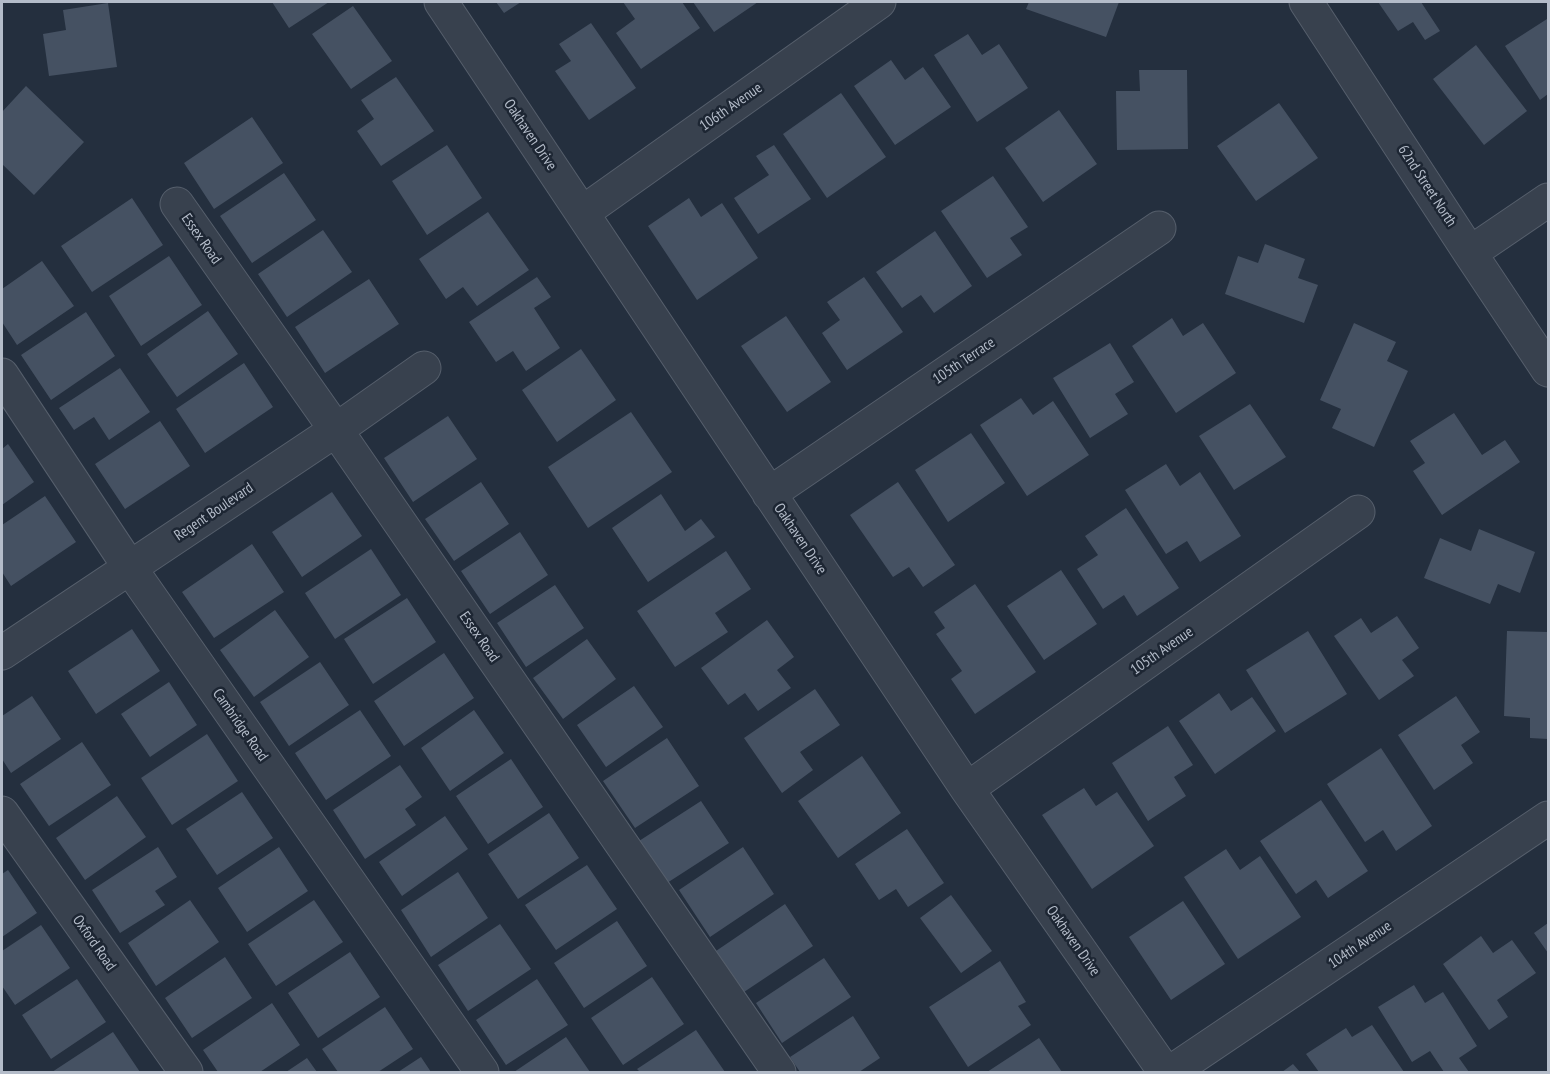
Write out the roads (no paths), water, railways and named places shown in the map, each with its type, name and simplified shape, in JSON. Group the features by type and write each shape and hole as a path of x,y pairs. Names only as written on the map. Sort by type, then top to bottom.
{"street":[{"name":"Oakhaven Drive","path":"441,2 967,789 1165,1072"},
{"name":"106th Avenue","path":"582,213 879,2"},
{"name":"62nd Street North","path":"1306,2 1548,370"},
{"path":"1470,253 1548,200"},
{"name":"Essex Road","path":"177,204 336,430 779,1072"},
{"name":"105th Terrace","path":"770,494 1159,228"},
{"name":"Regent Boulevard","path":"2,653 336,430 424,368"},
{"name":"Cambridge Road","path":"2,375 130,568 482,1072"},
{"name":"105th Avenue","path":"967,789 1358,512"},
{"name":"Oxford Road","path":"2,813 186,1072"},
{"name":"104th Avenue","path":"1170,1072 1548,818"}]}
